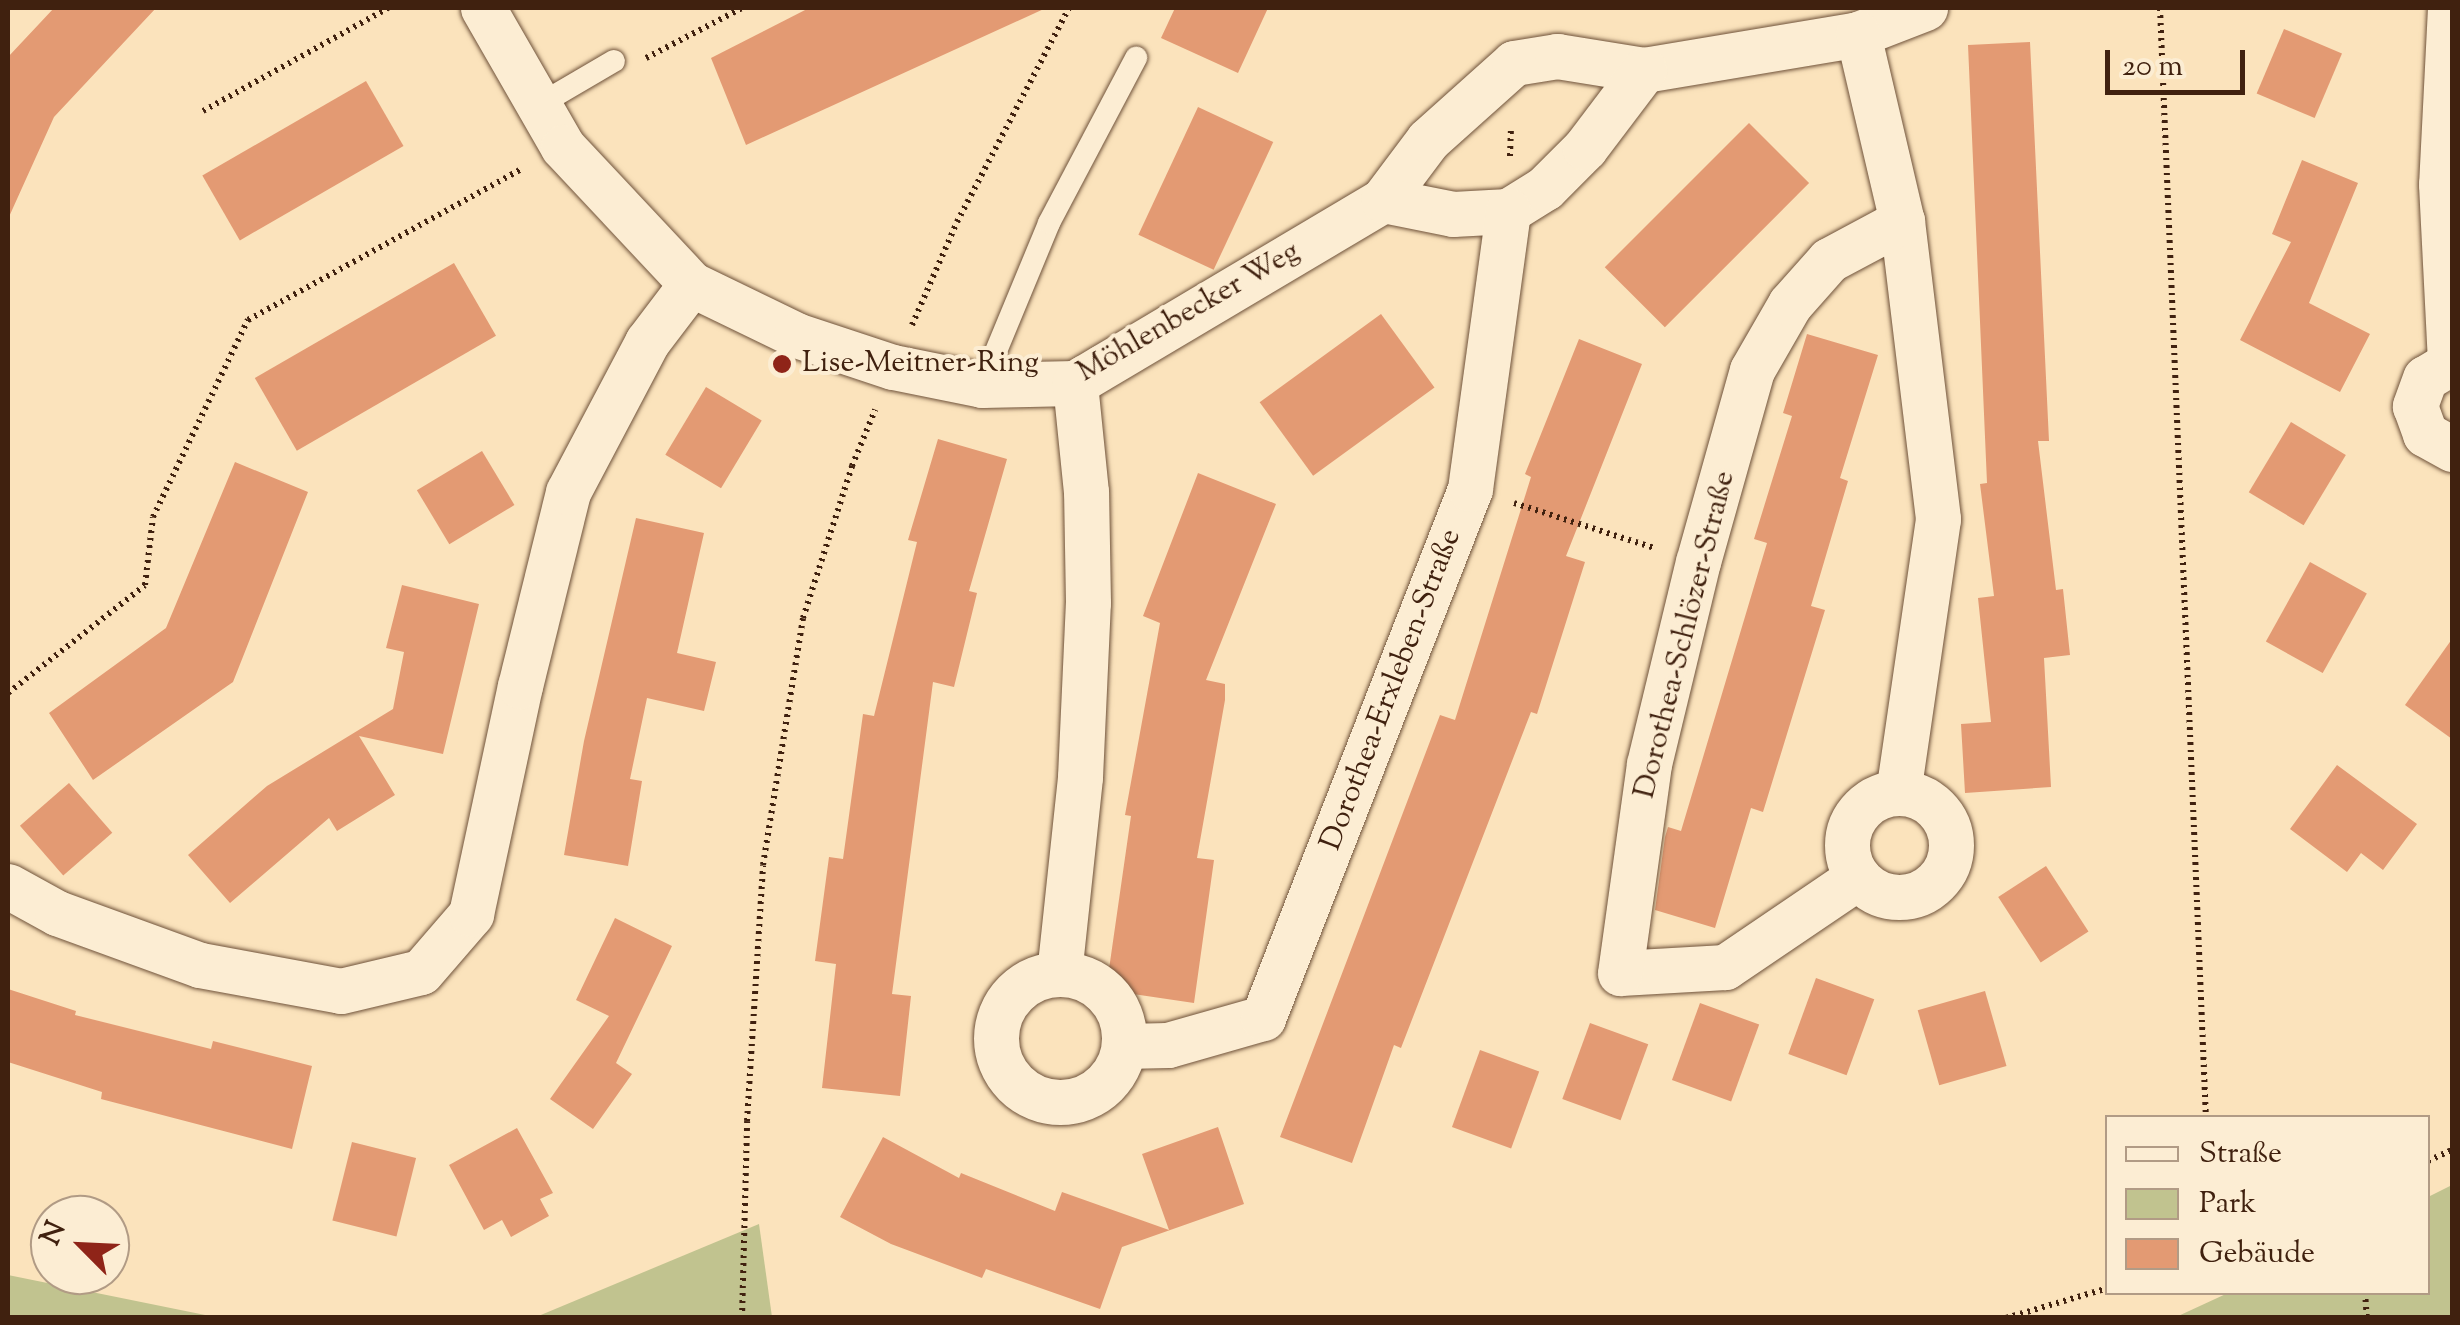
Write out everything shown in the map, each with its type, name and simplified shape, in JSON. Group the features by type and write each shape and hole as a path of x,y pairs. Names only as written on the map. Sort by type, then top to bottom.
{"street":[{"name":"Möhlenbecker Weg","path":"483,8 563,147 691,284 796,335 893,368 982,385 1075,383 1383,200 1428,140 1514,62 1557,56 1644,70 1858,34 1925,8"},
{"path":"2450,8 2441,184 2452,362 2425,378 2416,406 2425,434 2452,450"},
{"path":"1858,34 1902,221 1938,519 1898,793"},
{"path":"1383,200 1453,214 1508,212 1545,188 1585,148 1644,70"},
{"name":"Dorothea-Erxleben-Straße","path":"1124,1046 1168,1045 1263,1018 1470,489 1508,212"},
{"name":"Dorothea-Schlözer-Straße","path":"1858,877 1725,967 1620,972 1649,764 1698,562 1752,370 1790,304 1829,260 1902,221"},
{"path":"8,886 57,913 200,965 340,991 421,972 471,914 520,686 568,492 646,342 691,284"},
{"path":"1060,974 1080,777 1088,603 1086,492 1075,383"},
{"path":"1898,793 1932,804 1944,818 1950,853 1933,884 1900,897 1884,895 1858,877 1850,862 1850,830 1868,804 1898,793"},
{"path":"1060,974 1086,979 1102,990 1123,1025 1124,1046 1118,1068 1105,1085 1087,1098 1066,1103 1044,1102 1023,1092 1008,1078 995,1036 999,1014 1010,996 1026,983 1060,974"}],"lane":[{"path":"982,385 1049,223 1136,58"},
{"path":"537,106 614,61"}],"path":[{"path":"203,110 388,8"},
{"path":"640,62 742,8"},
{"path":"742,1318 748,1121 763,865 802,618 852,466 893,368 958,222 1069,8"},
{"path":"2160,8 2206,1115"},
{"path":"8,693 145,584 153,517 248,320 563,147"},
{"path":"1470,489 1698,562"},
{"path":"2006,1318 2105,1289"}],"green space":[{"path":"2452,1185 2452,1317 2176,1317 2224,1295 2430,1295 2430,1196"},
{"path":"759,1224 772,1317 536,1317"},
{"path":"8,1275 30,1279 30,1295 107,1295 215,1317 8,1317"}],"building":[{"path":"54,8 156,8 54,117 8,219 8,57"},
{"path":"809,8 1046,8 746,145 711,58"},
{"path":"1175,8 1268,8 1238,73 1161,38"},
{"path":"2284,29 2342,54 2315,118 2257,93"},
{"path":"2030,42 2049,441 2038,441 2056,590 2063,589 2070,655 2044,658 2051,787 1965,793 1961,724 1991,722 1978,598 1994,596 1980,484 1987,483 1968,45"},
{"path":"366,81 404,146 240,240 202,176"},
{"path":"1198,107 1273,142 1214,270 1138,235"},
{"path":"1749,123 1809,183 1665,327 1605,267"},
{"path":"2302,160 2358,183 2309,303 2370,334 2340,392 2240,340 2291,242 2272,234"},
{"path":"454,263 496,336 297,451 255,378"},
{"path":"1381,314 1434,388 1313,476 1260,402"},
{"path":"1807,334 1878,355 1840,478 1848,481 1811,606 1825,610 1763,812 1751,808 1715,928 1655,910 1665,837 1668,827 1681,831 1767,543 1754,539 1792,416 1783,413"},
{"path":"1579,339 1642,364 1566,556 1585,562 1537,714 1531,712 1401,1048 1394,1045 1352,1163 1280,1137 1440,715 1455,720 1531,477 1525,474"},
{"path":"706,387 762,420 721,488 665,455"},
{"path":"2291,422 2346,455 2304,525 2249,492"},
{"path":"938,439 1007,459 969,591 977,593 954,687 933,682 892,994 911,996 900,1096 822,1088 836,964 815,961 829,857 843,859 863,714 874,716 917,542 908,540"},
{"path":"482,451 514,505 449,544 417,490"},
{"path":"235,462 308,492 233,682 93,780 49,713 166,628"},
{"path":"1198,473 1276,504 1206,680 1225,684 1225,700 1197,858 1214,860 1194,1003 1106,990 1131,816 1125,815 1160,623 1143,616"},
{"path":"636,518 704,533 677,653 716,662 704,711 647,698 630,779 642,781 628,866 564,855 584,741"},
{"path":"2310,562 2367,594 2323,673 2266,642"},
{"path":"402,585 479,604 443,754 359,736 395,795 337,831 329,818 230,903 188,855 267,786 393,709 404,652 386,648"},
{"path":"2452,639 2452,739 2405,705"},
{"path":"2337,765 2417,824 2383,870 2361,853 2347,872 2290,829"},
{"path":"69,783 112,833 63,875 20,826"},
{"path":"2046,866 2088,931 2041,962 1998,897"},
{"path":"615,918 672,946 616,1063 632,1074 593,1129 550,1099 609,1016 576,1000"},
{"path":"1816,978 1874,999 1847,1075 1788,1054"},
{"path":"8,989 76,1011 75,1015 211,1049 213,1041 312,1066 292,1149 101,1099 102,1092 8,1062"},
{"path":"1985,991 2006,1066 1939,1085 1918,1010"},
{"path":"1700,1003 1759,1025 1731,1102 1672,1080"},
{"path":"1590,1023 1648,1044 1621,1120 1562,1099"},
{"path":"1480,1050 1539,1072 1511,1149 1452,1127"},
{"path":"1218,1127 1244,1204 1122,1247 1100,1309 986,1269 982,1278 891,1244 840,1217 883,1137 959,1178 961,1173 1055,1211 1062,1192 1169,1230 1142,1154"},
{"path":"517,1128 553,1193 540,1199 549,1216 511,1237 502,1220 484,1230 449,1165"},
{"path":"352,1142 416,1158 396,1237 332,1221"}],"place":[{"name":"Lise-Meitner-Ring","path":"782,364"}]}
